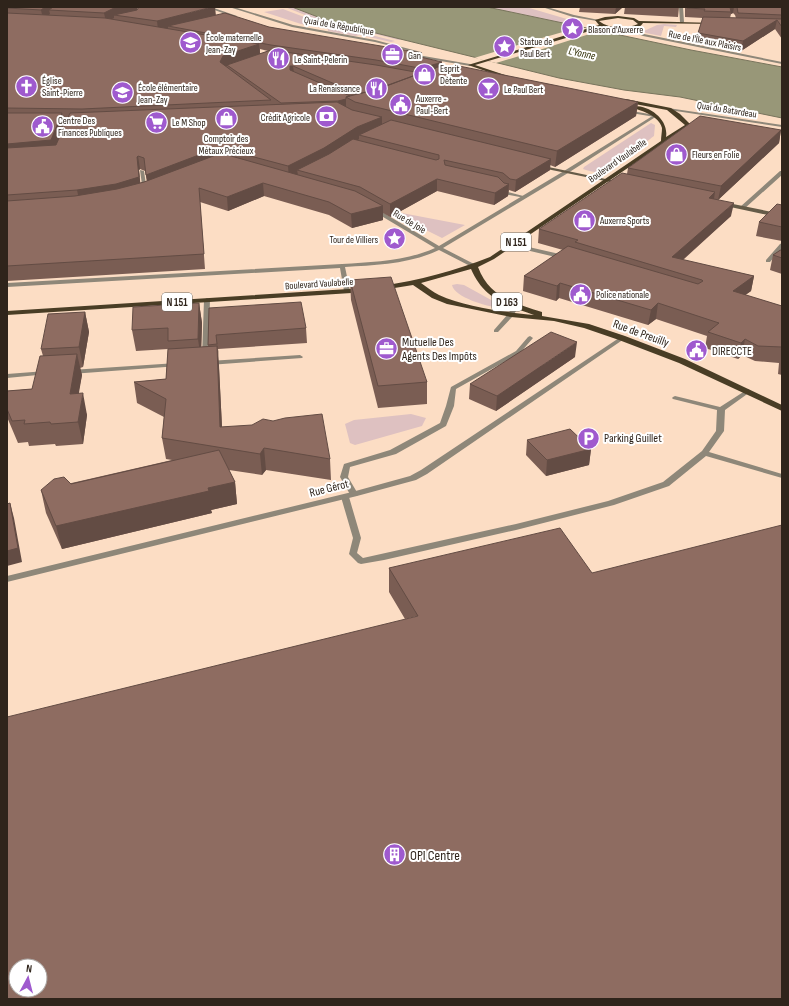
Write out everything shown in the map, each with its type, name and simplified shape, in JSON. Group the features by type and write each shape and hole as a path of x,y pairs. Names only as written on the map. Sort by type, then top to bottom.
{"main road":[{"path":"618,17 618,14 621,12"},
{"path":"602,26 596,23 597,20 618,17 634,19 640,22 718,23"},
{"path":"470,65 589,29 602,26 627,28 640,25 640,22"},
{"path":"470,65 499,77"},
{"path":"485,75 512,78"},
{"name":"Boulevard Vaulabelle","path":"7,313 347,291 415,283 474,266 492,258 606,181 663,140 690,124 669,109 617,99 655,116 662,122 664,127 663,140"},
{"name":"Rue de Preuilly","path":"474,266 482,283 490,292 516,306 554,319 586,326 682,361 782,408"},
{"name":"Rue de Preuilly","path":"415,283 435,296 450,302 511,315 554,319"}],"street":[{"path":"208,7 240,18"},
{"name":"Quai de la République","path":"231,7 292,26 375,41 445,60"},
{"path":"544,7 574,16 597,20"},
{"path":"681,7 682,22"},
{"path":"224,17 233,15"},
{"name":"Rue de l'Île aux Plaisirs","path":"627,28 643,35 782,63"},
{"name":"Quai de la République","path":"405,54 470,65"},
{"path":"464,68 470,65"},
{"name":"Quai du Batardeau","path":"669,109 782,126"},
{"path":"624,110 655,116"},
{"name":"Boulevard Vaulabelle","path":"7,285 342,266 394,261 428,253 525,197 655,116"},
{"path":"697,120 712,116"},
{"path":"537,165 625,184"},
{"path":"142,171 145,193"},
{"path":"742,208 782,172"},
{"path":"493,185 500,187 506,193 525,197"},
{"path":"138,194 152,191"},
{"path":"719,203 782,216"},
{"name":"Rue de Joie","path":"370,208 439,248 474,266"},
{"path":"510,245 569,258"},
{"path":"768,261 782,245"},
{"path":"342,266 347,291"},
{"path":"207,300 205,363 300,357"},
{"path":"496,331 511,315 516,306"},
{"path":"354,494 344,477 347,466 393,452 444,424 450,406 453,388 518,352 530,338"},
{"name":"Rue Gérot","path":"7,579 345,497 412,478 424,472 622,338"},
{"path":"60,372 182,365"},
{"path":"7,376 52,373"},
{"path":"675,398 704,406 721,408 748,391"},
{"path":"345,497 356,538 353,554 361,561 508,529 611,503 666,484 705,453 720,431 721,408"},
{"path":"705,453 782,476"}],"shaded area":[{"path":"285,7 292,7 331,22 401,39 399,40 315,19"},
{"path":"487,7 526,7 577,22 576,24 570,25"},
{"path":"283,9 312,20 395,41 391,42 360,35 355,36 328,31 328,29 301,24 264,12"},
{"path":"657,25 677,25 676,27 664,26 661,36 646,33 644,31"},
{"path":"651,123 655,125 654,136 620,161 602,172 583,169 584,167"},
{"path":"386,210 465,225 442,238"},
{"path":"452,285 464,285 502,306 499,308 472,301 454,290"},
{"path":"411,414 426,418 422,426 355,445 350,443 345,424 354,420"}],"water":[{"name":"L'Yonne","path":"292,7 487,7 691,50 782,67 782,118 680,97 624,90 559,78 331,22"}],"pier":[{"path":"580,27 599,31 533,52 533,54 526,54 496,63 474,58 504,49 497,47 499,46 511,47"}],"building":[{"path":"7,7 45,7 41,10"},
{"path":"53,7 121,7 114,8 104,13 49,10"},
{"path":"139,7 212,7 157,21 114,15 137,10"},
{"path":"686,7 730,7 731,12 704,11 705,9"},
{"path":"737,7 782,7 782,15 738,13"},
{"path":"7,13 105,18 259,44 223,56 220,62 271,100 82,109 7,108"},
{"path":"225,13 269,27 422,53 416,56 442,62 429,66 436,68 430,70 376,60 271,45 168,26"},
{"path":"703,17 782,19 782,27 777,20 743,41 698,33"},
{"path":"271,50 421,73 376,90 358,94 290,66 290,70 350,96 346,97 346,99 338,101 281,103 227,65"},
{"path":"459,66 638,102 557,151 355,102 346,97 377,89 438,67"},
{"path":"337,102 352,110 382,117 357,127 324,148 288,166 224,149 212,150 146,175 144,158 138,156 139,177 116,184 77,190 7,195 7,148 56,145 70,113"},
{"path":"7,113 62,113 51,140 7,144"},
{"path":"700,116 781,130 721,186 628,168"},
{"path":"391,120 551,159 516,180 510,179 503,173 444,160 445,165 498,177 504,183 509,184 495,193 437,179 390,204 360,187 297,170 329,154 353,139 436,160 439,159 439,155 359,135"},
{"path":"224,154 355,191 383,206 351,214 329,202 263,183 227,197 199,188 204,254 7,266 7,201 75,196 117,189 144,182 216,155"},
{"path":"622,173 715,192 709,198 734,203 672,257 754,276 733,291 782,306 782,347 758,346 745,339 741,343 708,332 719,323 658,303 651,310 560,283 557,286 524,276 568,246 698,284 703,281 575,242 578,240 539,229"},
{"path":"777,204 782,205 782,227 759,222"},
{"path":"782,249 782,258 773,255"},
{"path":"391,277 427,382 378,386 350,280"},
{"path":"301,302 306,328 216,335 217,344 208,345 209,308"},
{"path":"199,303 198,339 168,341 168,328 132,330 133,307"},
{"path":"85,312 79,347 41,349 48,314"},
{"path":"551,332 577,342 497,396 470,384"},
{"path":"217,346 220,427 252,425 263,419 273,421 285,418 322,414 330,459 264,448 260,454 162,438 166,399 134,382 166,379 168,349"},
{"path":"77,354 70,394 83,393 78,422 24,424 25,420 12,421 7,409 7,391 32,389 40,356"},
{"path":"570,429 591,449 547,460 527,440"},
{"path":"219,450 235,482 208,488 209,491 56,526 41,490 54,479 64,477 71,484"},
{"path":"10,503 18,548 7,551 7,504"},
{"name":"OPI Centre","path":"782,525 782,999 7,999 7,717 418,616 389,568 560,528 592,573"}],"place":[{"name":"Blason d'Auxerre","path":"572,29"},
{"name":"École maternelle Jean-Zay","path":"191,43"},
{"name":"Statue de Paul Bert","path":"505,47"},
{"name":"Gan","path":"393,55"},
{"name":"Le Saint-Pelerin","path":"279,59"},
{"name":"Esprit Détente","path":"425,74"},
{"name":"Église Saint-Pierre","path":"26,86"},
{"name":"La Renaissance","path":"376,88"},
{"name":"Le Paul Bert","path":"488,89"},
{"name":"École élémentaire Jean-Zay","path":"123,93"},
{"name":"Auxerre - Paul-Bert","path":"401,104"},
{"name":"Crédit Agricole","path":"326,117"},
{"name":"Comptoir des Métaux Précieux","path":"226,118"},
{"name":"Le M Shop","path":"157,122"},
{"name":"Centre Des Finances Publiques","path":"43,126"},
{"name":"Fleurs en Folie","path":"676,154"},
{"name":"Auxerre Sports","path":"584,220"},
{"name":"Tour de Villiers","path":"394,239"},
{"name":"Police nationale","path":"581,294"},
{"name":"Mutuelle Des Agents Des Impôts","path":"386,349"},
{"name":"DIRECCTE","path":"696,351"},
{"name":"Parking Guillet","path":"589,438"},
{"name":"OPI Centre","path":"394,855"}]}
